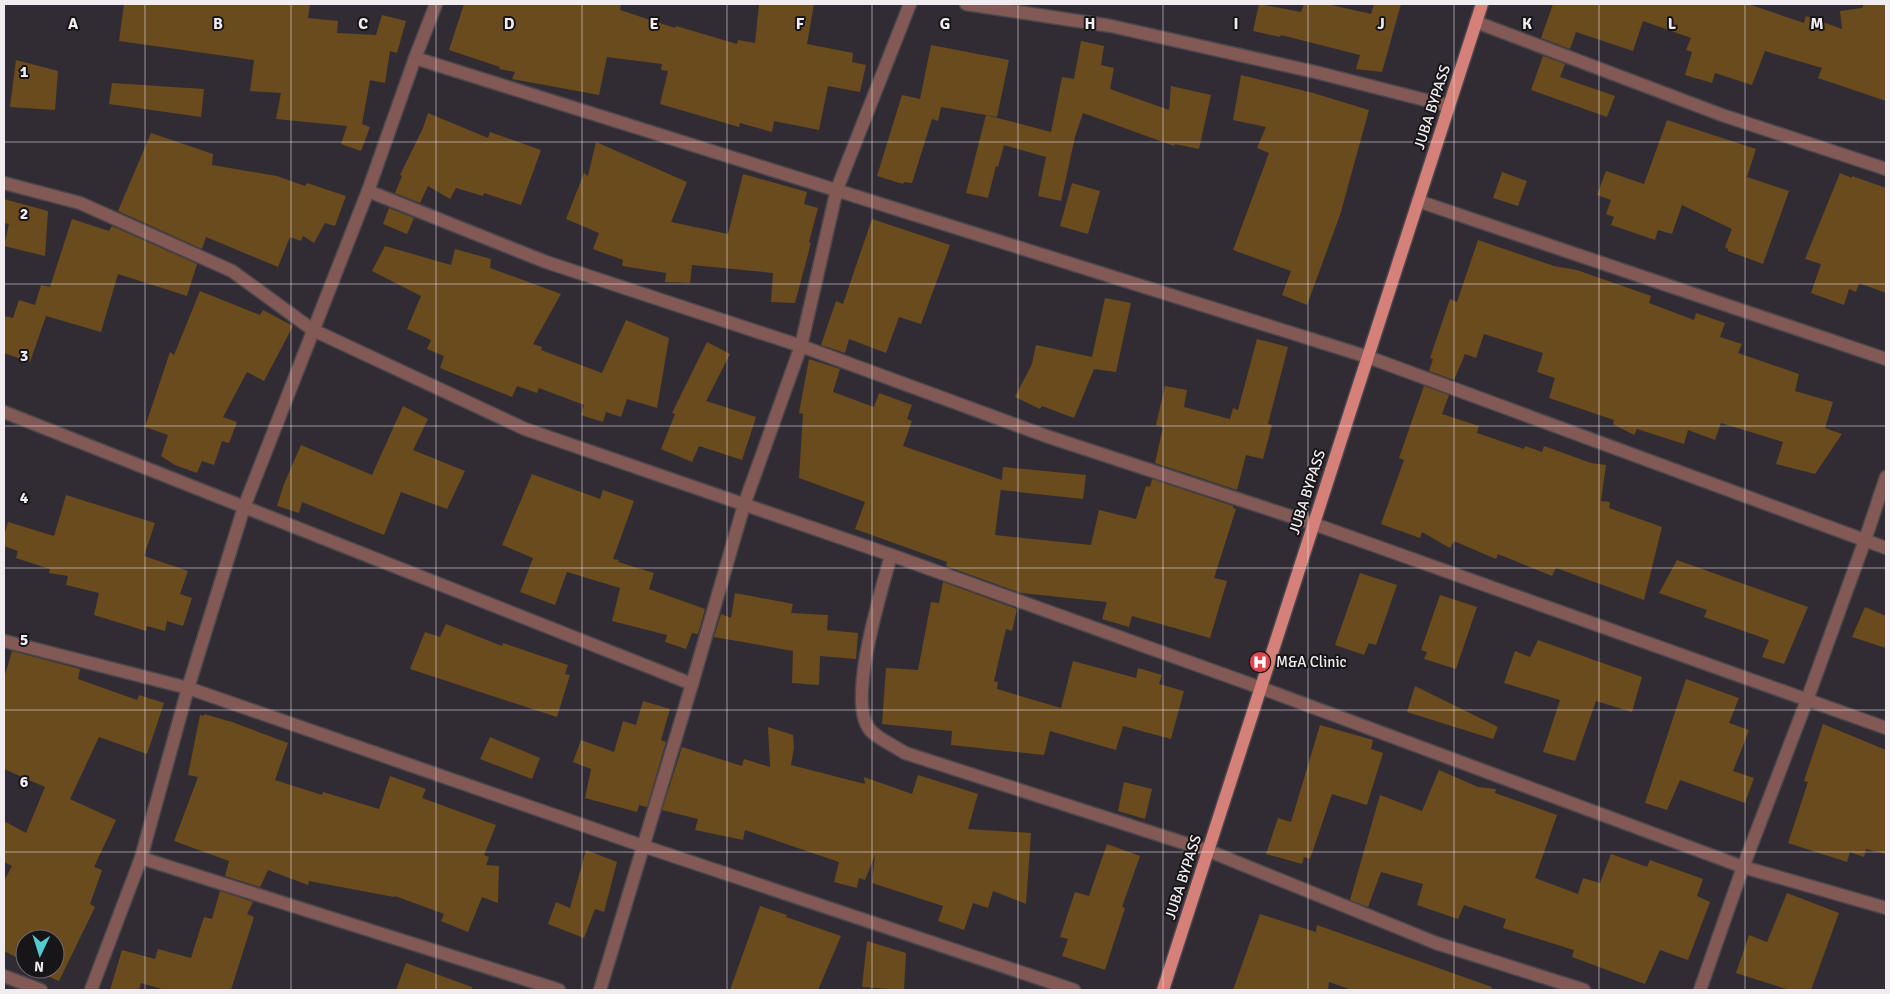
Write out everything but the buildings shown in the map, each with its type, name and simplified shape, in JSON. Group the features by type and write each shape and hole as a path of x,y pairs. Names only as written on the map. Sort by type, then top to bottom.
{"main road":[{"name":"JUBA BYPASS","path":"1163,990 1482,4"}],"street":[{"path":"91,990 141,858 188,688 244,507 368,191 436,4"},
{"path":"600,990 744,505 801,346 837,189 910,4"},
{"path":"966,4 1111,26 1315,72 1449,106"},
{"path":"1476,22 1722,115 1886,169"},
{"path":"415,58 1368,357 1886,548"},
{"path":"4,183 80,203 232,271 313,330 525,429 891,555 1261,688 1743,867 1886,908"},
{"path":"368,191 546,262 801,346 1046,436 1314,524 1886,728"},
{"path":"1418,201 1886,359"},
{"path":"4,412 692,684"},
{"path":"1700,990 1743,867 1807,700 1865,540 1886,476"},
{"path":"891,555 868,642 862,700 864,719 870,731 905,753 1208,850 1436,943 1584,990"},
{"path":"4,641 188,688 643,846 1074,990"},
{"path":"141,858 559,990"},
{"path":"4,976 41,990"}],"place":[{"name":"M&A Clinic","path":"1260,662"}]}
